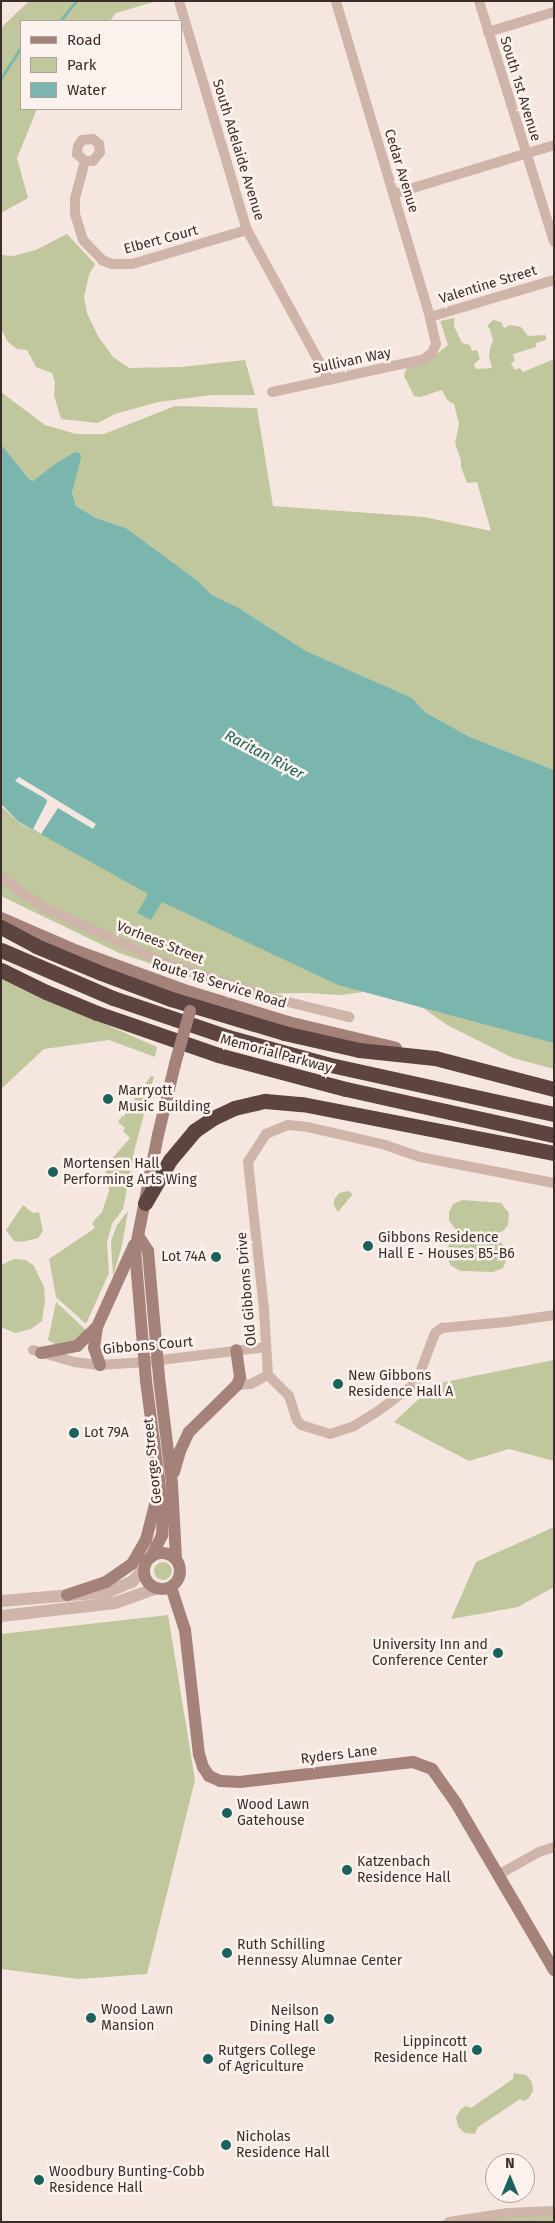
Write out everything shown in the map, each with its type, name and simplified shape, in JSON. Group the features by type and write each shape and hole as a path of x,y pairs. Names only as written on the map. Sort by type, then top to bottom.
{"highway":[{"path":"1,926 23,940 74,963 190,1008 284,1034 329,1044 376,1052 435,1058 554,1088"},
{"name":"Memorial Parkway","path":"1,950 113,998 228,1037 326,1064 554,1114"},
{"name":"Memorial Parkway","path":"1,970 46,992 128,1025 249,1064 354,1091 554,1135"},
{"path":"1,976 46,992"},
{"path":"145,1203 170,1160 194,1131 213,1118 234,1108 264,1101 302,1104 554,1153"}],"main road":[{"name":"Route 18 Service Road","path":"1,918 104,962 209,998 288,1022 435,1058"},
{"path":"151,1361 136,1251 158,1136 190,1008"},
{"path":"100,1365 94,1348 97,1327 140,1237"},
{"path":"37,1351 77,1346 97,1327"},
{"path":"172,1484 175,1466 189,1432 237,1385 240,1377 236,1350"},
{"name":"George Street","path":"151,1361 172,1484 176,1559"},
{"name":"George Street","path":"151,1361 159,1488 164,1527 160,1541 151,1557"},
{"path":"67,1595 106,1582 132,1564 146,1540 159,1488"},
{"path":"164,1553 176,1559 180,1573 175,1583 171,1586 157,1588 146,1580 144,1569 151,1557 164,1553"},
{"name":"Ryders Lane","path":"171,1586 185,1630 198,1754 202,1767 209,1776 220,1781 240,1782 399,1763 423,1764 432,1769 440,1778 554,1970"}],"street":[{"name":"South Adelaide Avenue","path":"179,1 247,230 329,380"},
{"name":"Cedar Avenue","path":"336,1 436,337 434,350"},
{"name":"South 1st Avenue","path":"479,1 554,242"},
{"path":"488,32 554,12"},
{"path":"393,194 554,145"},
{"name":"Elbert Court","path":"85,161 75,199 74,214 83,240 102,260 112,264 132,264 247,230"},
{"name":"Valentine Street","path":"430,316 554,280"},
{"name":"Sullivan Way","path":"272,392 424,360 434,350"},
{"name":"Vorhees Street","path":"1,877 43,907 161,961 264,996 349,1017"},
{"name":"Old Gibbons Drive","path":"268,1375 248,1162 266,1134 288,1125 308,1127 386,1145 420,1157 554,1183"},
{"path":"237,1385 251,1384 268,1375 288,1396 296,1420 301,1425 330,1434 354,1426 416,1383 435,1333 442,1328 554,1315"},
{"name":"Gibbons Court","path":"37,1351 74,1362 100,1365 151,1361 266,1347"},
{"path":"1,1601 83,1595 115,1590 132,1582 144,1569"},
{"path":"1,1616 115,1603 157,1588"},
{"path":"498,1875 539,1852 554,1848"},
{"path":"449,2222 508,2213 554,2211"}],"green space":[{"path":"29,1 157,1 116,13 111,20 20,20 20,110 37,110 17,158 28,198 1,213 1,28"},
{"path":"67,234 95,264 89,275 84,297 87,313 98,336 113,357 129,368 181,367 245,360 255,395 212,395 158,402 115,414 98,423 61,419 54,395 55,382 52,373 36,367 27,350 17,349 8,342 1,329 1,255 13,256 36,250"},
{"path":"454,318 454,326 462,343 470,345 472,351 477,350 480,359 474,364 476,369 492,368 489,356 493,341 490,329 487,326 493,320 501,322 504,328 510,325 521,327 528,336 545,335 546,337 546,340 536,343 536,347 513,354 515,361 511,363 515,370 520,368 523,372 554,359 554,770 470,737 425,712 411,698 306,651 239,608 212,595 198,581 126,528 96,518 76,506 72,493 75,476 75,452 33,481 28,478 1,444 1,392 45,425 76,434 104,434 175,406 257,408 273,506 424,517 491,531 477,482 467,483 461,467 461,460 455,443 459,424 454,404 447,400 442,390 420,397 414,396 404,376 407,366 432,358 448,345 440,321"},
{"path":"1,806 21,824 363,992 341,995 307,993 241,994 119,953 1,896"},
{"path":"1,978 157,1047 155,1057 109,1040 44,1049 1,1089"},
{"path":"416,1003 554,1024 554,1069 513,1058 447,1025"},
{"path":"151,1076 154,1076 135,1148 123,1209 112,1224 107,1242 109,1273 86,1324 56,1297 49,1259 95,1228 92,1223 102,1212 109,1191 107,1175 100,1159 103,1158 110,1161 130,1138 123,1131 125,1128 118,1122"},
{"path":"348,1191 353,1194 338,1212 334,1205 334,1200 339,1193"},
{"path":"462,1200 501,1203 509,1213 508,1225 503,1231 495,1234 457,1231 449,1221 449,1212 453,1204"},
{"path":"23,1205 33,1213 39,1212 43,1231 38,1238 22,1242 14,1241 6,1230"},
{"path":"128,1211 122,1245 113,1277 111,1241 117,1225"},
{"path":"462,1236 498,1238 507,1250 507,1258 503,1268 493,1272 461,1271 451,1266 447,1258 446,1249 452,1241"},
{"path":"14,1259 26,1260 34,1266 44,1287 45,1300 42,1321 31,1329 15,1333 1,1327 1,1265"},
{"path":"56,1302 87,1331 74,1341 56,1345 48,1340"},
{"path":"554,1360 554,1461 509,1449 469,1461 394,1422 435,1384"},
{"path":"554,1527 554,1587 518,1607 451,1619 476,1562"},
{"path":"163,1562 169,1565 172,1571 169,1577 163,1580 157,1577 154,1571 157,1565"},
{"path":"168,1615 195,1780 147,1974 78,1979 1,1969 1,1634"},
{"path":"514,2073 526,2075 532,2082 533,2091 528,2099 523,2101 520,2099 478,2127 475,2134 465,2133 461,2130 456,2117 461,2109 466,2106 471,2108 513,2079"},
{"path":"510,2210 554,2214 554,2222 433,2222"}],"water":[{"name":"Raritan River","path":"1,444 28,478 33,481 75,452 80,453 81,457 72,493 76,506 96,518 126,528 198,581 212,595 239,608 306,651 412,698 425,712 470,737 554,770 554,1043 338,985 162,902 151,920 137,913 148,894 19,822 1,804"}],"pier":[{"path":"19,777 96,824 93,829 58,808 41,834 33,829 47,802 46,799 15,781"}],"waterway":[{"path":"61,20 76,1"},
{"path":"1,78 20,49"}],"place":[{"name":"Marryott Music Building","path":"108,1099"},
{"name":"Mortensen Hall Performing Arts Wing","path":"53,1172"},
{"name":"Gibbons Residence Hall E - Houses B5-B6","path":"368,1246"},
{"name":"Lot 74A","path":"216,1257"},
{"name":"New Gibbons Residence Hall A","path":"338,1384"},
{"name":"Lot 79A","path":"74,1433"},
{"name":"University Inn and Conference Center","path":"498,1653"},
{"name":"Wood Lawn Gatehouse","path":"227,1813"},
{"name":"Katzenbach Residence Hall","path":"347,1870"},
{"name":"Ruth Schilling Hennessy Alumnae Center","path":"227,1953"},
{"name":"Wood Lawn Mansion","path":"91,2018"},
{"name":"Neilson Dining Hall","path":"329,2019"},
{"name":"Lippincott Residence Hall","path":"477,2050"},
{"name":"Rutgers College of Agriculture","path":"208,2059"},
{"name":"Nicholas Residence Hall","path":"226,2145"},
{"name":"Woodbury Bunting-Cobb Residence Hall","path":"39,2180"}]}
